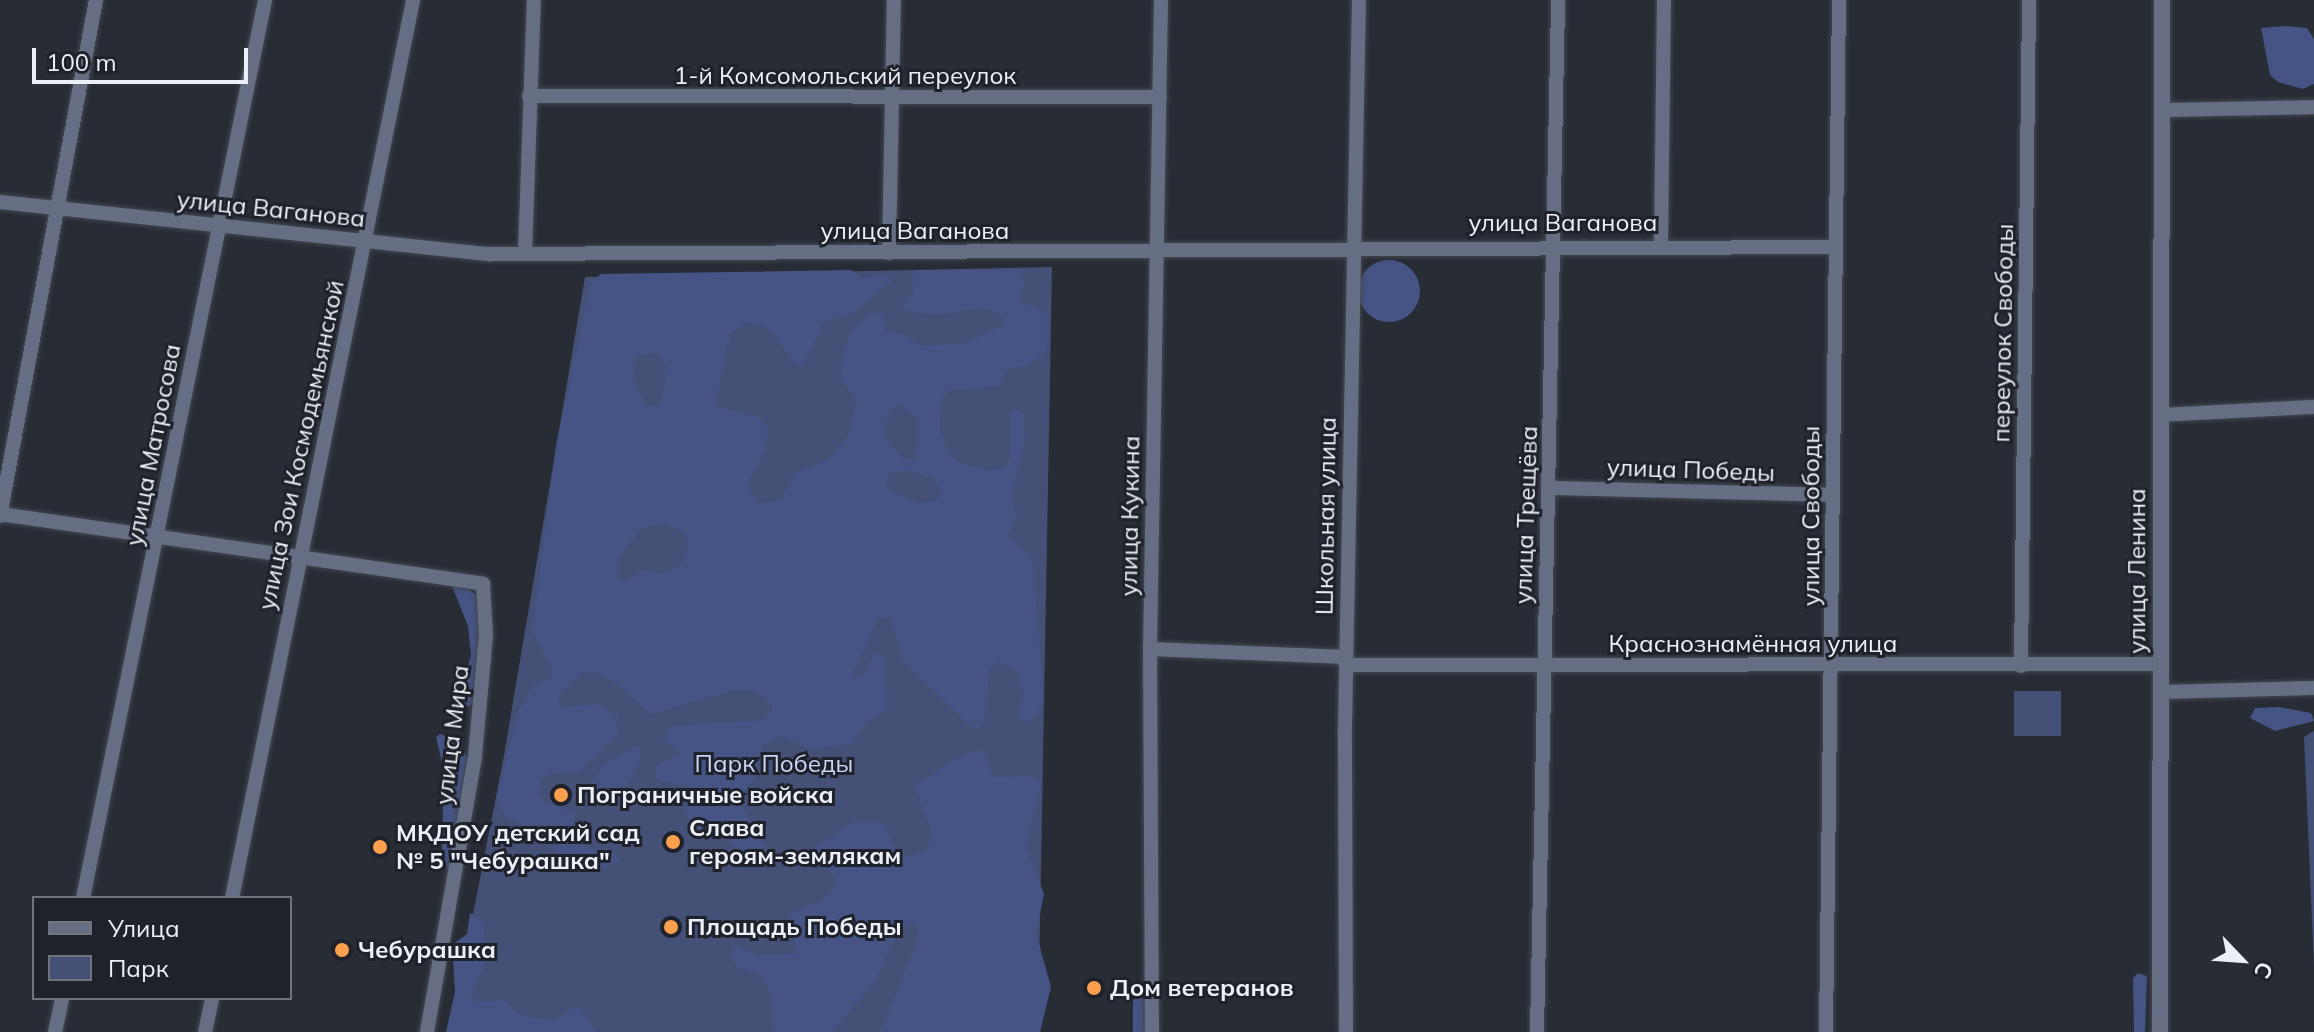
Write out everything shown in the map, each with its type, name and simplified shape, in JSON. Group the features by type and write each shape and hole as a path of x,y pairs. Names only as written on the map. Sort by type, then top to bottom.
{"street":[{"path":"96,0 0,514 301,554"},
{"name":"улица Матросова","path":"83,896 265,0"},
{"name":"улица Зои Космодемьянской","path":"232,896 413,0"},
{"path":"525,254 534,0"},
{"path":"889,253 894,0"},
{"name":"улица Кукина","path":"1152,1032 1150,649 1161,0"},
{"name":"Школьная улица","path":"1346,1032 1346,661 1359,0"},
{"name":"улица Трещёва","path":"1537,1032 1542,667 1556,245 1558,0"},
{"path":"1661,244 1664,0"},
{"name":"улица Свободы","path":"1826,1032 1834,665 1831,495 1839,0"},
{"name":"переулок Свободы","path":"2021,666 2029,0"},
{"name":"улица Ленина","path":"2160,1032 2162,0"},
{"name":"1-й Комсомольский переулок","path":"529,96 891,99 1160,97"},
{"path":"2161,110 2314,107"},
{"name":"улица Ваганова","path":"0,202 365,242 525,254 1156,251 1661,244 1834,247"},
{"path":"2160,415 2314,407"},
{"name":"улица Победы","path":"1550,488 1831,495"},
{"name":"улица Мира","path":"301,554 483,584 486,635 475,757 427,1032"},
{"name":"Краснознамённая улица","path":"1150,649 1346,661 1542,667 2161,664"},
{"path":"2161,692 2314,688"},
{"path":"55,1032 62,1000"},
{"path":"205,1032 212,1000"}],"green space":[{"name":"Парк Победы","path":"1052,267 1038,1032 450,1032 503,761 585,277"},
{"path":"2014,691 2061,691 2061,736 2014,736"},
{"path":"2314,731 2314,966 2304,737"}],"shaded area":[{"path":"2261,28 2307,28 2314,39 2314,84 2303,89 2278,82 2270,75"},
{"path":"1389,260 1411,269 1420,291 1411,313 1389,322 1367,313 1358,291 1367,269"},
{"path":"851,270 860,278 885,275 891,282 852,314 824,322 803,366 792,361 774,333 761,324 745,323 730,334 715,406 758,417 767,425 766,449 749,481 751,493 760,503 780,501 796,473 829,458 848,436 857,402 840,377 844,350 853,328 874,312 882,313 886,331 905,335 920,346 967,343 1005,324 1000,313 982,308 936,315 903,311 903,302 913,293 913,270 1020,270 1025,283 1018,301 1047,313 1047,350 1029,365 1007,370 1000,386 949,390 942,399 940,428 946,447 958,462 990,471 1006,466 1010,456 1010,411 1021,410 1024,417 1026,437 1011,495 1017,517 1007,536 1033,557 1043,697 1038,714 1027,723 1018,719 1023,694 1018,671 998,661 989,671 985,719 980,729 971,727 904,662 890,618 878,619 851,678 863,676 875,652 885,655 886,712 866,722 851,744 809,749 782,736 762,744 754,779 736,798 765,845 764,854 753,860 737,851 717,823 699,829 691,824 685,812 688,785 659,781 655,773 658,764 680,754 666,741 665,733 672,726 762,720 772,711 771,704 755,691 735,690 650,714 618,685 599,673 582,672 559,695 560,708 599,703 617,716 618,733 579,772 552,773 542,779 539,792 543,801 575,813 574,832 587,849 612,849 620,862 587,872 568,867 545,835 505,817 496,798 519,710 533,686 550,678 552,666 532,632 556,446 591,282 601,274","holes":["657,352 666,366 663,398 657,406 645,405 632,372 637,357","899,405 918,418 916,460 902,458 884,435 888,411","905,470 935,479 942,491 938,500 919,503 887,488 889,474","662,523 686,534 687,551 681,566 663,573 641,570 625,582 618,577 619,557 641,529"]},
{"path":"465,585 482,601 492,662 470,706 456,709 471,655 468,626 452,586"},
{"path":"2279,707 2311,713 2314,721 2275,731 2250,718 2255,708"},
{"path":"440,734 455,739 468,758 460,866 448,872 442,850 444,772 436,737"},
{"path":"635,746 641,749 639,765 627,786 598,797 587,790 603,765"},
{"path":"976,751 986,752 993,777 1032,776 1041,783 1026,847 1044,894 1036,933 1051,987 1040,1032 880,1032 915,947 919,931 914,923 898,933 874,984 831,1032 773,1032 772,998 763,976 737,967 731,955 735,944 757,955 797,954 788,913 823,900 834,888 835,876 811,861 808,851 854,822 884,822 893,846 907,857 929,849 930,829 915,787 953,759"},
{"path":"470,913 482,919 488,958 471,995 474,1002 504,1000 519,1015 551,1021 577,1006 597,1032 446,1032 455,992 452,945 467,934"},
{"path":"2138,973 2147,976 2145,1032 2134,1032 2133,978"},
{"path":"1144,993 1148,1032 1133,1032 1133,1000"}],"place":[{"name":"Пограничные войска","path":"561,795"},
{"name":"Слава героям-землякам","path":"673,842"},
{"name":"МКДОУ детский сад № 5 \"Чебурашка\"","path":"380,847"},
{"name":"Площадь Победы","path":"671,927"},
{"name":"Чебурашка","path":"342,950"},
{"name":"Дом ветеранов","path":"1094,988"}]}
